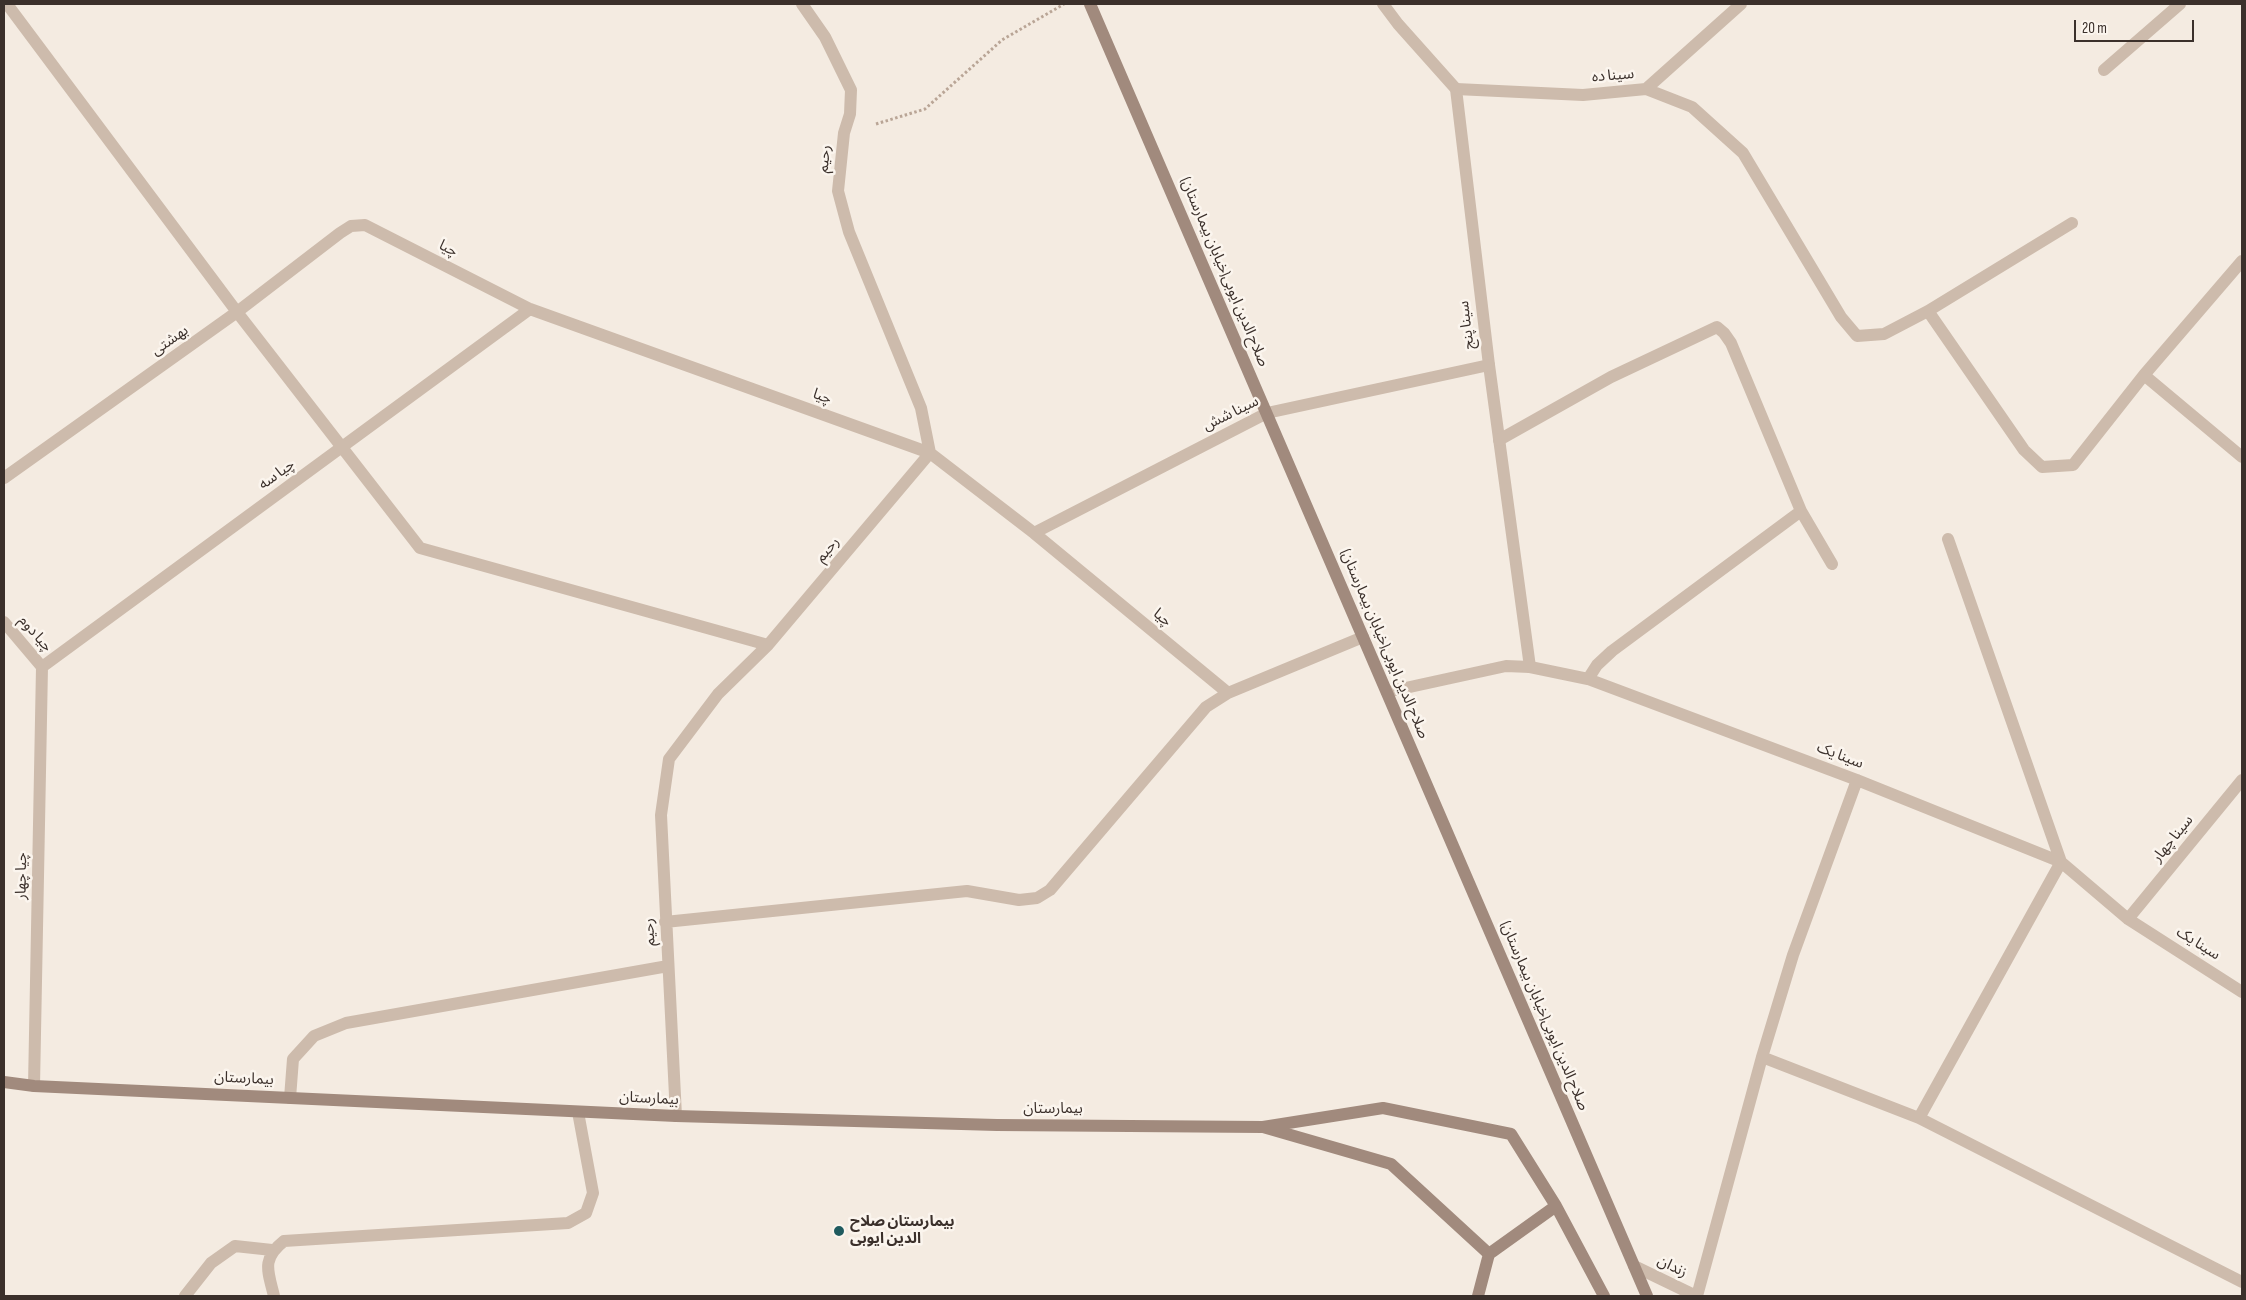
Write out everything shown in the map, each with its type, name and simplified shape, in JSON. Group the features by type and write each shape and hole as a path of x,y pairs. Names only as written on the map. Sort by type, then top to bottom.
{"street":[{"path":"7,4 237,312 420,548 768,645"},
{"name":"رحیم","path":"676,1116 665,922 662,815 669,759 718,694 768,645 930,454 921,408 849,232 838,191 844,133 850,114 851,90 826,37 802,4"},
{"name":"صلاح الدین ایوبی(خیابان بیمارستان)","path":"1090,4 1647,1296"},
{"path":"1383,4 1398,24 1456,89"},
{"name":"سینا ده","path":"1456,89 1583,95 1646,89 1740,4"},
{"path":"2104,70 2180,4"},
{"name":"سینا پنج","path":"1456,89 1488,365 1530,667"},
{"path":"1646,89 1692,107 1743,153 1841,317 1857,336 1884,334 1928,311 2072,223"},
{"name":"چیا","path":"351,226 366,225 530,309 930,454 1034,533 1228,693"},
{"name":"بهشتی","path":"4,478 237,312 351,226"},
{"path":"1928,311 2024,450 2042,468 2073,465 2144,375 2242,261"},
{"name":"چیا سه","path":"42,667 530,309"},
{"path":"1499,440 1612,377 1717,327 1731,343 1801,511 1832,564"},
{"name":"سینا شش","path":"1034,533 1267,413 1488,365"},
{"path":"2144,375 2242,457"},
{"path":"1588,679 1597,665 1612,651 1801,511"},
{"path":"1919,1118 2061,862 1948,539"},
{"name":"چیا دوم","path":"4,622 42,667"},
{"path":"665,922 967,891 1019,900 1037,898 1050,890 1206,706 1228,693 1363,637"},
{"name":"سینا یک","path":"1387,692 1506,666 1530,667 1588,679 1856,780 2061,862 2128,919 2242,992"},
{"name":"چیا چهار","path":"34,1086 42,667"},
{"path":"1697,1296 1762,1057 1793,955 1856,780"},
{"name":"سینا چهار","path":"2128,919 2242,780"},
{"path":"290,1098 293,1059 314,1036 346,1023 668,966"},
{"path":"1762,1057 1919,1118 2242,1282"},
{"name":"بیمارستان","path":"4,1082 34,1086 676,1116 997,1125 1263,1126"},
{"path":"1263,1126 1383,1108 1511,1134 1556,1206 1604,1296"},
{"path":"274,1296 267,1265 272,1250 284,1241 568,1223 586,1213 592,1194 578,1112"},
{"path":"1263,1126 1391,1164 1489,1254"},
{"path":"1478,1296 1489,1254 1556,1206"},
{"path":"185,1296 211,1263 235,1246 272,1250"},
{"name":"زندان","path":"1634,1266 1697,1296"}],"path":[{"path":"844,133 925,109 1002,40 1064,4"}],"place":[{"name":"بیمارستان صلاح الدین ایوبی","path":"839,1231"}]}
